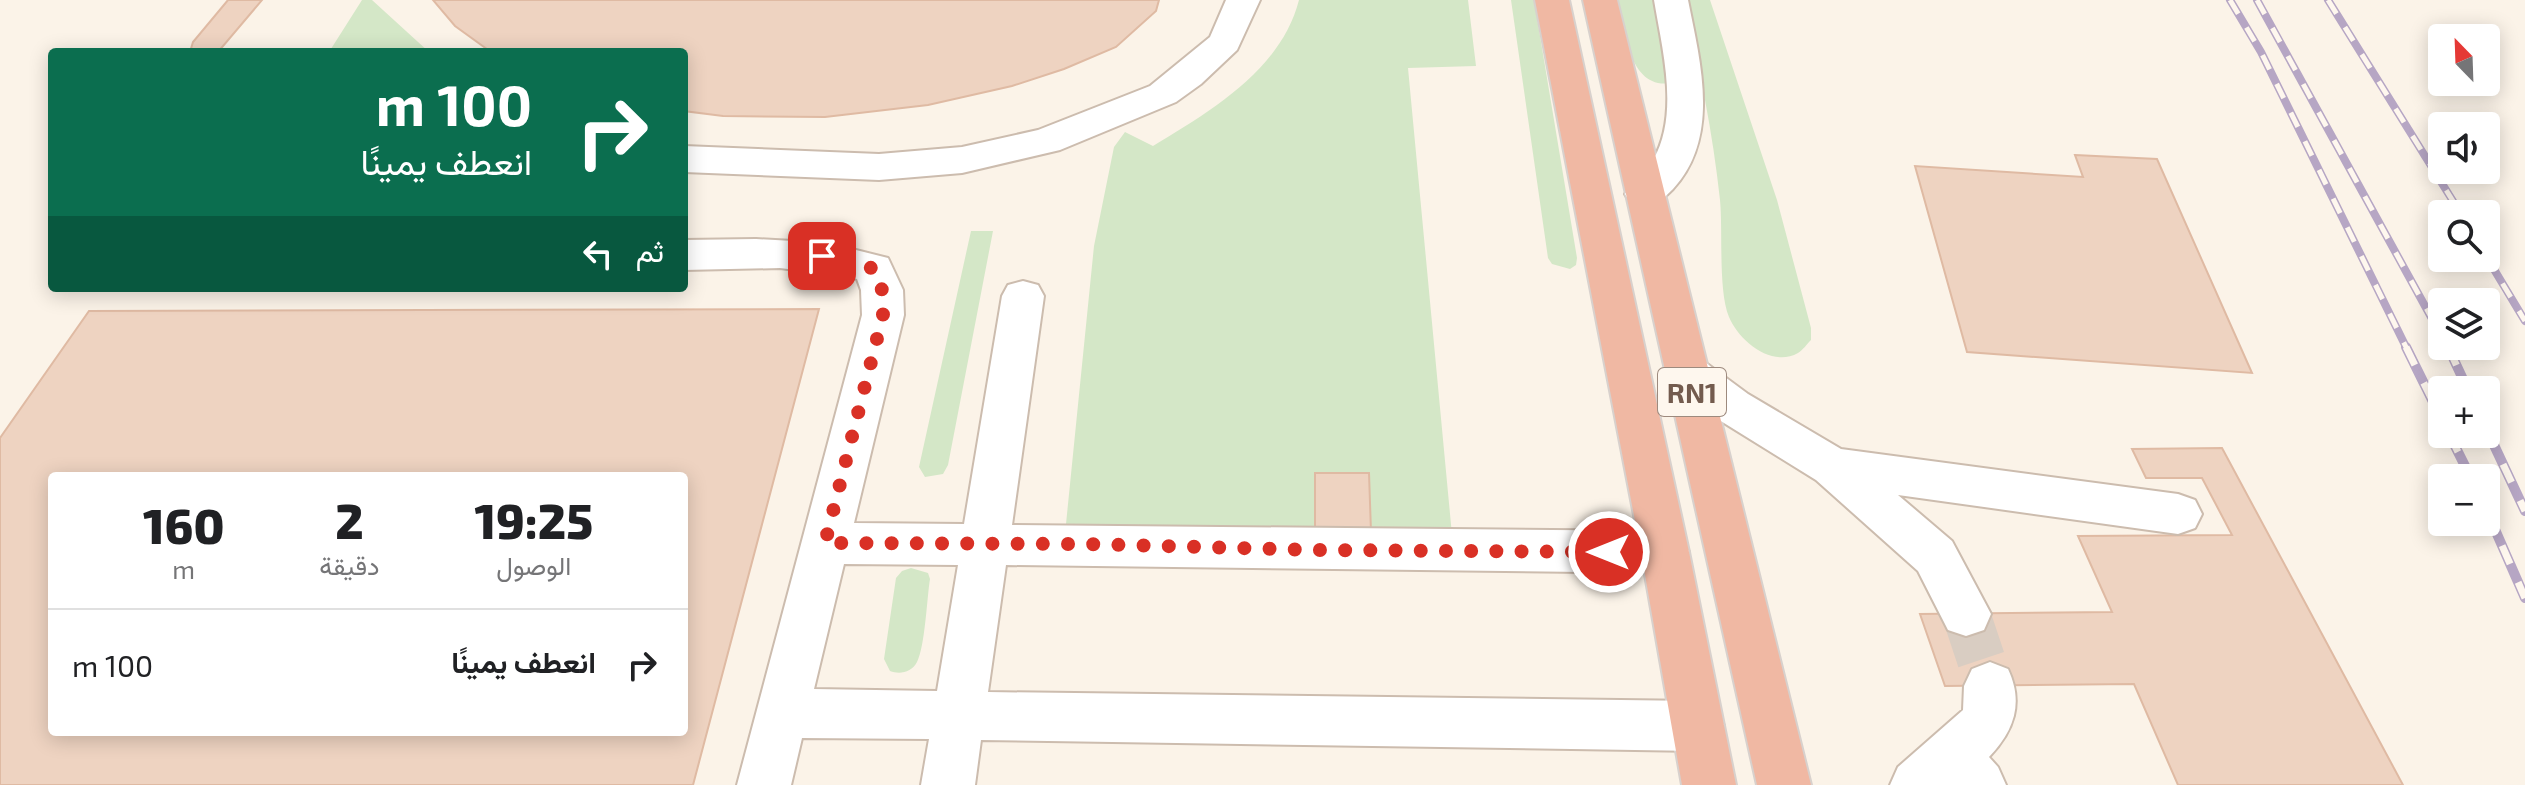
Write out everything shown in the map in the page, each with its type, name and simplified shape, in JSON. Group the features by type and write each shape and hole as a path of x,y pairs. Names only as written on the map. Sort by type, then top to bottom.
{"highway":[{"name":"RN1","path":"1552,0 1665,552 1709,785"},
{"name":"RN1","path":"1600,0 1784,785"}],"lane":[{"path":"688,159 879,167 962,160 1047,141 1163,94 1225,42 1243,0"},
{"path":"1645,194 1669,167 1680,138 1685,83 1671,0"},
{"path":"688,255 822,256 852,261 874,269 882,290 883,315 764,785"},
{"path":"948,785 1023,296"},
{"path":"1687,372 1732,406 1832,467 1935,556 1966,614"},
{"path":"1832,467 2178,514"},
{"path":"825,543 1665,552"},
{"path":"1949,775 1989,719 1990,686"},
{"path":"782,713 1698,726"}],"green space":[{"path":"362,0 372,0 425,48 332,48"},
{"path":"1299,0 1468,0 1476,66 1408,68 1452,535 1371,532 1369,473 1315,473 1315,531 1066,524 1094,246 1114,147 1125,132 1153,146 1220,103 1260,68 1277,47 1290,25"},
{"path":"1511,0 1534,0 1577,258 1576,265 1570,269 1552,264 1548,258"},
{"path":"1618,0 1659,0 1671,83 1657,83 1637,67 1626,41"},
{"path":"1684,0 1710,0 1777,200 1811,328 1811,340 1800,352 1788,357 1767,355 1758,350 1740,335 1729,317 1722,277 1717,175"},
{"path":"971,231 993,231 948,465 943,474 925,477 919,467"},
{"path":"911,568 928,573 930,579 917,662 902,673 890,671 884,659 896,578 902,571"}],"building":[{"path":"228,0 262,0 221,48 191,48"},
{"path":"433,0 1159,0 1156,11 1116,47 1064,69 1012,86 928,105 825,117 723,116 688,112 688,48 485,48 455,26"},
{"path":"2075,155 2157,159 2252,373 1967,352 1915,166 2083,177"},
{"path":"819,309 693,785 0,785 0,438 89,311"},
{"path":"2222,448 2403,785 2178,785 2134,684 1945,686 1920,614 2112,612 2078,536 2232,535 2202,478 2146,478 2132,449"},
{"path":"1315,473 1369,473 1371,532 1315,531"}],"tunnel":[{"path":"1966,614 1990,686"}],"railway":[{"path":"2230,0 2261,52 2407,349"},
{"path":"2257,0 2428,311"},
{"path":"2328,0 2452,200"},
{"path":"2496,272 2525,321"},
{"path":"2406,347 2428,392"},
{"path":"2454,360 2461,376"},
{"path":"2456,448 2464,464"},
{"path":"2495,448 2525,511"},
{"path":"2498,536 2525,598"}],"route":[{"path":"822,256 852,261 874,269 882,290 883,315 825,543 1609,552"}]}
